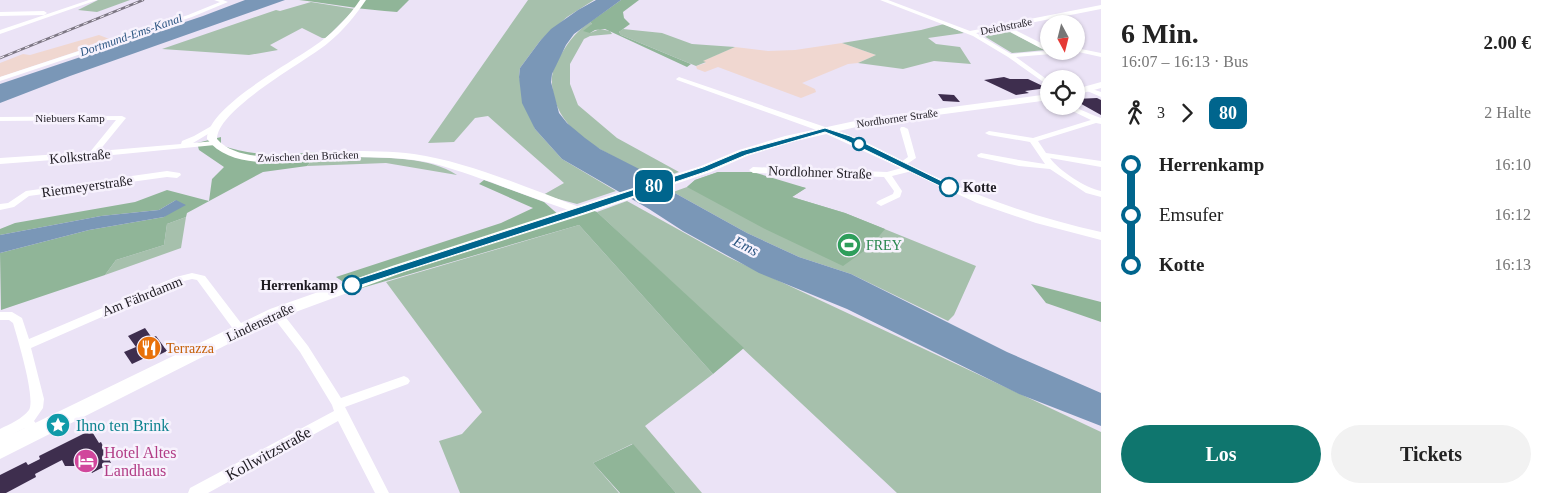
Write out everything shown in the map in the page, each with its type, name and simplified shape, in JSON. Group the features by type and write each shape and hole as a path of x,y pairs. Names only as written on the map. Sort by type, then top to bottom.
{"main road":[{"path":"1085,89 1101,85"},
{"name":"Nordhorner Straße","path":"607,202 744,153 825,130 874,121 1040,99"},
{"name":"Lindenstraße","path":"0,450 31,426 276,313 398,269 607,202"}],"street":[{"path":"0,32 94,0"},
{"path":"0,79 182,19 225,2 217,0"},
{"path":"215,143 212,133 215,126 250,93 332,36 353,14 363,0"},
{"path":"883,0 970,33 1010,56 1040,78"},
{"name":"Deichstraße","path":"970,33 1101,7"},
{"path":"0,14 55,13"},
{"path":"1003,26 1040,45"},
{"path":"1010,56 1040,52"},
{"path":"1085,52 1101,55"},
{"path":"679,79 825,130"},
{"path":"1085,91 1101,95"},
{"path":"1085,114 1099,121"},
{"name":"Niebuers Kamp","path":"0,119 122,118 92,155"},
{"path":"989,133 1033,140 1099,121"},
{"name":"Kolkstraße","path":"160,149 196,138 215,126"},
{"path":"904,129 912,158 905,167"},
{"name":"Nordlohner Straße","path":"825,130 847,138 951,188 1002,208 1101,236"},
{"path":"1033,140 1052,167 1089,191 1101,194"},
{"name":"Kolkstraße","path":"0,161 92,155 215,143"},
{"name":"Zwischen den Brücken","path":"215,143 228,152 242,157 262,159 339,154 422,159 469,171 581,211"},
{"path":"981,155 1019,164 1052,167"},
{"path":"1044,155 1101,164"},
{"name":"Nordlohner Straße","path":"753,170 887,175 905,167"},
{"name":"Rietmeyerstraße","path":"0,207 11,205 26,194 168,174 177,175"},
{"name":"Nordlohner Straße","path":"880,203 897,194 898,191 887,175"},
{"name":"Am Fährdamm","path":"24,346 172,282 192,276 201,278 240,330"},
{"path":"276,313 304,349 339,409 382,493"},
{"path":"0,316 12,316 18,321 38,405 31,426"},
{"name":"Kollwitzstraße","path":"195,493 339,409 404,381"},
{"name":"Lindenstraße","path":"0,436 31,426"}],"shaded area":[{"path":"99,35 112,40 95,43 93,46 0,77 0,63 23,54 30,55"},
{"path":"842,43 876,55 802,83 815,89 816,92 801,98 718,67 705,72 697,69 696,66 706,63 702,61 735,47 768,51 795,50"}],"green space":[{"path":"98,0 130,0 97,12 78,10"},
{"path":"299,0 409,0 397,12"},
{"path":"528,0 594,0 567,17 540,41 520,68 519,77 535,129 562,159 616,191 577,204 543,195 564,183 488,116 475,118 454,142 428,143"},
{"path":"621,0 639,0 623,12 624,18 630,24 619,32 621,35 691,64 687,67 605,29 595,30 590,33 583,31 592,24 590,22"},
{"path":"311,2 355,9 326,38 322,38 302,28 270,45 278,50 249,55 162,49 276,10 280,11"},
{"path":"590,22 592,24 590,33 600,29 610,31 612,34 590,36 584,39 570,64 570,84 578,105 617,138 679,172 656,180 580,135 558,109 552,88 554,69 571,40"},
{"path":"944,24 964,33 928,38 936,44 960,47 971,64 934,61 903,69 858,63 876,55 842,43 921,30"},
{"path":"623,29 662,33 692,44 735,47 696,66 621,35 619,32"},
{"path":"1006,30 1040,47 1040,50 1012,53 979,33"},
{"path":"221,137 221,145 245,152 280,154 316,152 314,158 307,166 263,172 187,213 186,217 167,224 164,245 116,260 105,275 1,310 0,253 89,230 164,217 176,200 159,210 101,216 0,235 0,229 15,223 135,202 167,190 209,201 212,179 224,167 199,150 197,143"},
{"path":"314,158 396,158 422,162 446,169 457,175 386,163 307,166"},
{"name":"FREY","path":"718,172 806,188 792,197 845,213 976,266 954,315 948,321 851,274 799,257 747,233 673,192 687,187 695,180"},
{"path":"718,172 753,172 806,188 792,197 845,213 885,229 871,246 843,266 765,229 687,187 695,180"},
{"path":"484,180 544,202 560,216 586,208 597,212 744,348 713,374 579,225 355,290 336,277 501,223 533,208 479,184"},
{"path":"627,201 728,257 1101,432 1101,493 897,493 597,212"},
{"path":"186,217 181,248 105,275 116,260 164,245 167,224"},
{"path":"579,225 713,374 645,426 702,493 676,493 632,444 593,463 619,493 460,493 439,441 462,434 482,412 386,282"},
{"path":"1031,284 1101,302 1101,322 1046,303"},
{"path":"633,444 676,493 620,493 593,463"}],"water":[{"path":"245,0 285,0 70,76 0,103 0,84 203,16"},
{"name":"Ems","path":"596,0 621,0 574,34 566,45 552,74 551,82 559,113 567,123 600,149 649,174 673,192 747,233 799,257 851,274 1007,352 1101,393 1101,426 1019,394 847,309 759,273 683,231 649,209 562,159 535,129 522,103 519,77 520,68 551,29"},
{"path":"176,200 186,205 164,217 89,230 0,253 0,235 101,216 159,210"}],"building":[{"path":"1004,77 1028,79 1040,85 1040,89 1025,91 1029,93 1016,95 984,80"},
{"path":"938,94 954,95 960,102 943,101"},
{"path":"1097,98 1101,100 1101,115 1085,106 1085,99"},
{"name":"Terrazza","path":"145,328 152,338 156,336 167,351 153,358 151,355 132,364 124,352 136,347 128,336"},
{"name":"Hotel Altes Landhaus","path":"91,430 99,443 101,442 111,463 92,473 85,461 75,466 65,466 62,460 35,474 36,477 6,493 0,493 0,475 26,462 28,465 40,459 39,456"}],"railway":[{"path":"0,58 143,0"}],"bus line":[{"name":"80","path":"352,285 706,169 744,153 825,130 847,138 949,187"}],"place":[{"name":"Kotte","path":"949,187"},
{"name":"FREY","path":"849,245"},
{"name":"Herrenkamp","path":"352,285"},
{"name":"Terrazza","path":"149,348"},
{"name":"Ihno ten Brink","path":"58,425"},
{"name":"Hotel Altes Landhaus","path":"86,461"}],"water label":[{"name":"Dortmund-Ems-Kanal","path":"131,35"}]}
